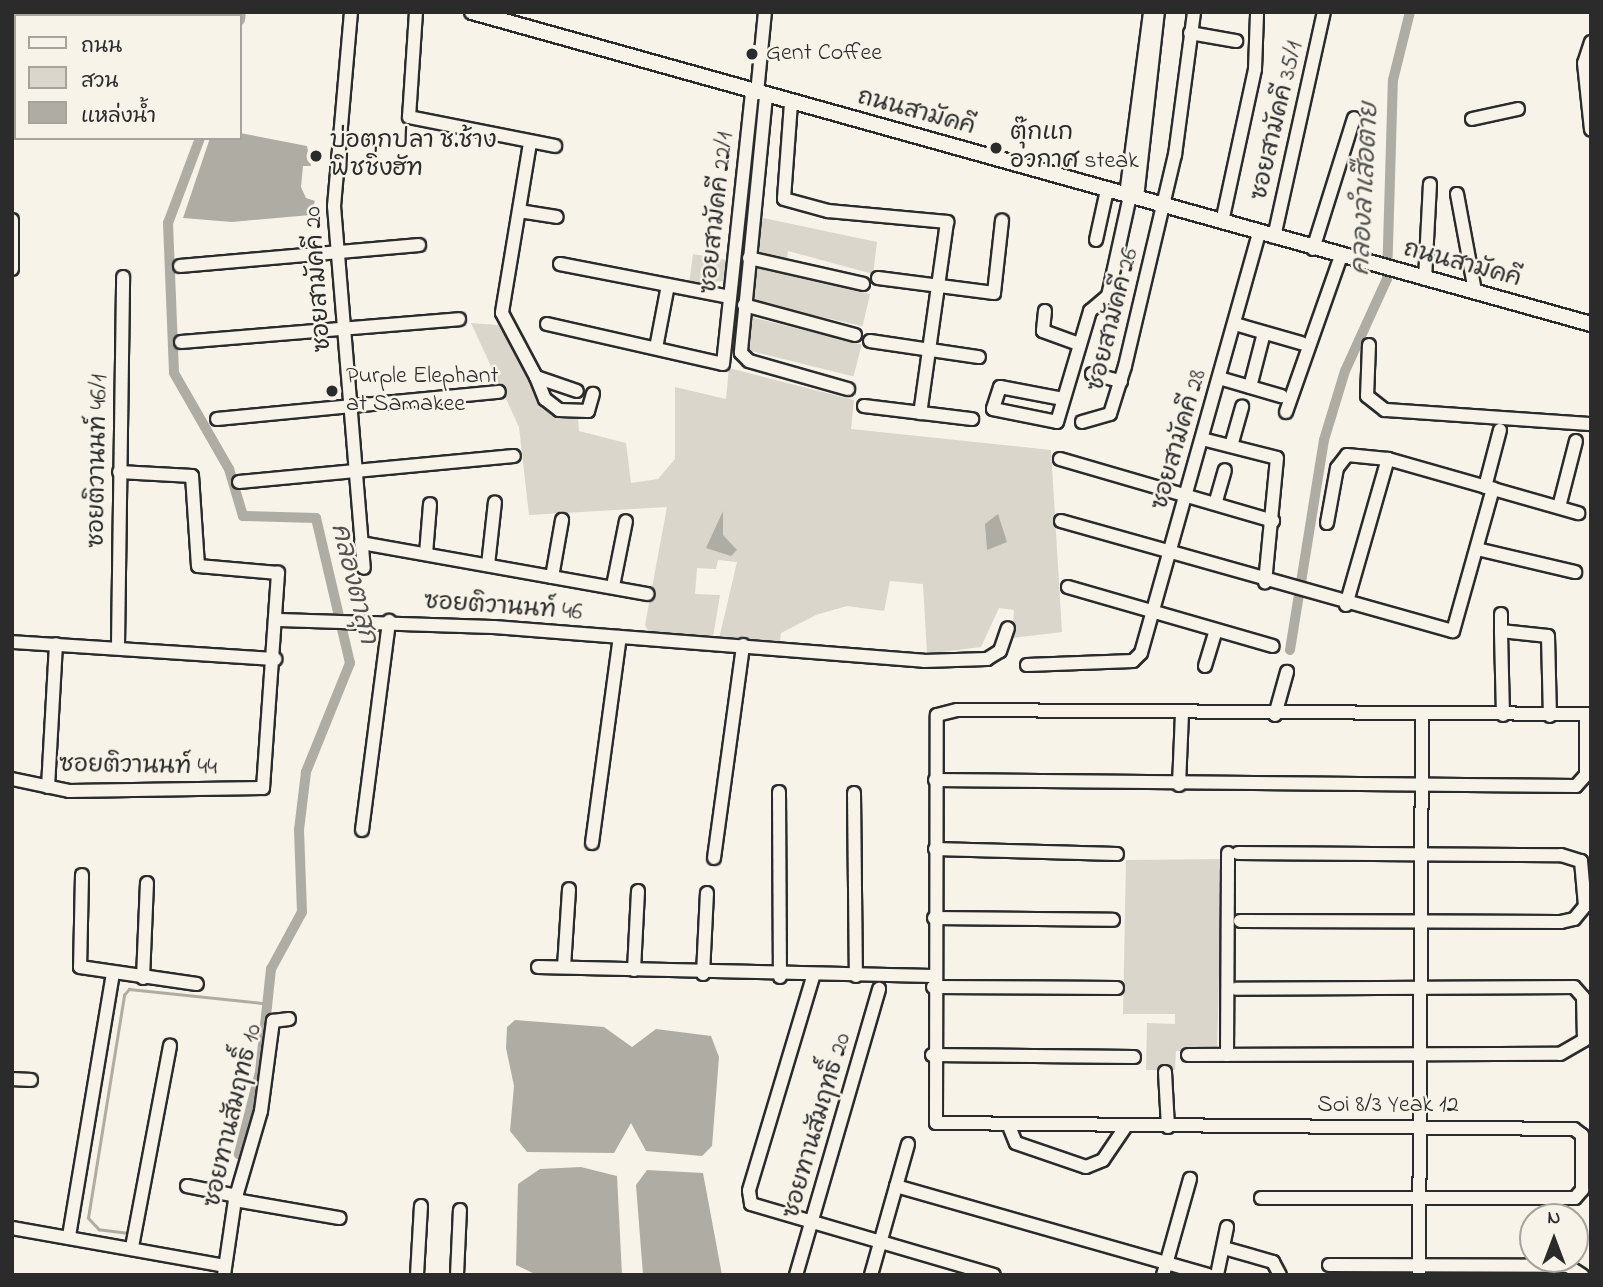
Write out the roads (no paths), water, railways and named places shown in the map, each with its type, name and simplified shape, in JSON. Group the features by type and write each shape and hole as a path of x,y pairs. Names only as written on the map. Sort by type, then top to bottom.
{"main road":[{"name":"ถนนสามัคคี","path":"472,12 758,94 1591,324"}],"street":[{"name":"ซอยสามัคคี 20","path":"351,12 334,206 342,330 364,568"},
{"path":"416,12 409,117 555,146"},
{"path":"765,12 744,306 744,357 848,389"},
{"path":"1131,196 1150,12"},
{"path":"1063,400 1000,387 993,410 1051,424 1063,400 1090,311 1108,296 1131,196 1158,12"},
{"name":"ซอยสามัคคี 26","path":"1082,422 1110,414 1121,381 1162,206 1194,12"},
{"path":"1222,222 1254,79 1257,14"},
{"name":"ซอยสามัคคี 35/1","path":"1274,237 1324,14"},
{"path":"1190,33 1236,41"},
{"path":"1591,43 1584,64 1591,130"},
{"name":"ซอยสามัคคี 22/1","path":"656,348 723,363 758,94"},
{"path":"791,103 784,199 828,211 947,222 920,413"},
{"path":"1472,119 1518,109"},
{"path":"1313,248 1354,118"},
{"path":"530,143 502,313 545,399 559,410 588,411 593,394"},
{"path":"1425,279 1430,184"},
{"path":"1096,240 1107,190"},
{"path":"1457,194 1475,291"},
{"path":"519,211 557,217"},
{"path":"878,278 994,293 1002,220"},
{"path":"12,269 14,224"},
{"name":"ซอยสามัคคี 28","path":"1027,665 1139,658 1259,232"},
{"path":"180,266 336,250 419,245"},
{"path":"1286,412 1341,256"},
{"path":"749,258 863,284"},
{"path":"560,264 730,297"},
{"name":"ซอยติวานนท์ 46/1","path":"118,645 123,277"},
{"path":"547,324 656,348 668,285"},
{"path":"744,306 855,335"},
{"path":"1045,311 1043,331 1079,344"},
{"path":"181,342 459,319"},
{"path":"1235,324 1301,343"},
{"path":"1250,387 1264,332"},
{"path":"870,341 979,357"},
{"path":"1369,345 1367,396 1385,410 1591,424"},
{"path":"1091,374 1121,381"},
{"path":"536,377 577,391"},
{"path":"1219,378 1280,396"},
{"path":"217,419 499,392"},
{"path":"864,406 972,419"},
{"path":"1231,446 1242,407"},
{"path":"1061,521 1346,605 1453,631 1477,549 1500,430"},
{"path":"1202,439 1277,458 1265,582"},
{"path":"1559,507 1576,441"},
{"path":"1327,523 1340,461 1347,455 1388,459 1578,513"},
{"path":"239,482 513,456"},
{"path":"1060,459 1216,501 1273,521"},
{"path":"1346,605 1388,459"},
{"path":"1216,501 1225,470"},
{"path":"12,642 118,645 275,659 278,573 194,562 192,476 119,472"},
{"path":"488,565 495,502"},
{"path":"425,554 430,504"},
{"path":"552,577 562,520"},
{"path":"613,586 626,521"},
{"path":"361,543 648,594"},
{"path":"1477,549 1576,572"},
{"path":"1068,587 1273,646"},
{"path":"1501,614 1503,715"},
{"name":"ซอยติวานนท์ 46","path":"278,620 340,623 389,621 743,645 911,661 987,659 1000,651 1008,628"},
{"path":"362,830 389,621"},
{"path":"1205,666 1216,631"},
{"path":"1501,631 1548,636 1550,716"},
{"path":"592,843 620,637"},
{"path":"48,787 55,645"},
{"path":"714,858 743,645"},
{"name":"ซอยติวานนท์ 44","path":"12,779 48,787 263,788 275,659"},
{"path":"1275,715 1287,673"},
{"path":"935,780 1179,785 1584,783 1589,714 1422,716 944,712 934,729 932,1055 1134,1057"},
{"path":"1179,785 1182,714"},
{"path":"1419,1271 1422,716"},
{"path":"779,792 780,977"},
{"path":"854,793 856,976"},
{"path":"935,849 1116,854"},
{"path":"1227,1055 1233,853 1421,853 1574,858 1584,868 1585,905 1574,919 1561,922 1240,921"},
{"path":"82,875 79,963 113,974 197,984"},
{"path":"143,978 147,883"},
{"path":"564,967 569,889"},
{"path":"634,970 638,891"},
{"path":"704,974 707,893"},
{"path":"934,918 1113,920"},
{"path":"538,967 780,977 856,976 1117,988"},
{"path":"69,1236 113,974"},
{"path":"813,977 749,1196 757,1206 994,1275"},
{"path":"1188,1055 1560,1054 1584,1040 1583,997 1574,988 1420,986 1236,989"},
{"name":"ซอยทานสัมฤทธิ์ 20","path":"796,1275 879,989"},
{"name":"ซอยทานสัมฤทธิ์ 10","path":"224,1271 236,1198 261,1111 272,1021 289,1019"},
{"path":"132,1247 170,1046"},
{"name":"Soi 8/3 Yeak 12","path":"932,1055 932,1116 944,1127 1418,1126 1579,1130 1582,1190 1575,1198 1419,1197"},
{"path":"1165,1072 1168,1127"},
{"path":"12,1079 31,1080"},
{"path":"1009,1126 1016,1143 1086,1167 1103,1160 1125,1127"},
{"path":"871,1275 908,1144"},
{"path":"1164,1270 1190,1179"},
{"path":"187,1186 339,1218"},
{"path":"896,1186 1164,1270 1208,1275"},
{"path":"1261,1198 1419,1197"},
{"path":"417,1275 421,1206"},
{"path":"457,1275 460,1210"},
{"path":"1217,1275 1227,1227"},
{"path":"12,1228 132,1247 224,1271"},
{"path":"1224,1248 1273,1262 1280,1275"},
{"path":"1329,1265 1419,1271 1568,1266 1582,1275"}],"water":[{"path":"242,133 307,146 311,166 303,166 301,187 306,198 315,201 310,215 232,222 183,218 209,140 242,140"},
{"path":"723,511 723,535 737,550 731,556 706,548"},
{"path":"998,514 1007,542 987,550 985,524"},
{"path":"515,1020 604,1027 632,1047 656,1029 711,1036 719,1057 712,1146 702,1156 646,1151 631,1123 614,1153 527,1152 510,1131 514,1086 506,1048 507,1027"},
{"path":"581,1167 617,1176 622,1275 537,1275 516,1265 518,1184 540,1169"},
{"path":"647,1170 703,1173 722,1275 643,1275 636,1185"}],"waterway":[{"name":"คลองลำเสือตาย","path":"1290,650 1324,440 1345,371 1387,279 1393,80 1410,12"},
{"name":"คลองตาสุก","path":"199,140 168,223 174,373 229,469 243,516 316,518 350,663 306,772 299,830 302,912 271,969 260,1072 239,1154"},
{"path":"125,1233 99,1230 88,1218 124,995 129,989 263,1003"}],"place":[{"name":"Gent Coffee","path":"752,54"},
{"name":"ตุ๊กแก อวกาศ steak","path":"996,148"},
{"name":"บ่อตกปลา ช.ช้าง ฟิชชิ่งฮัท","path":"316,156"},
{"name":"Purple Elephant at Samakee","path":"332,391"}]}
